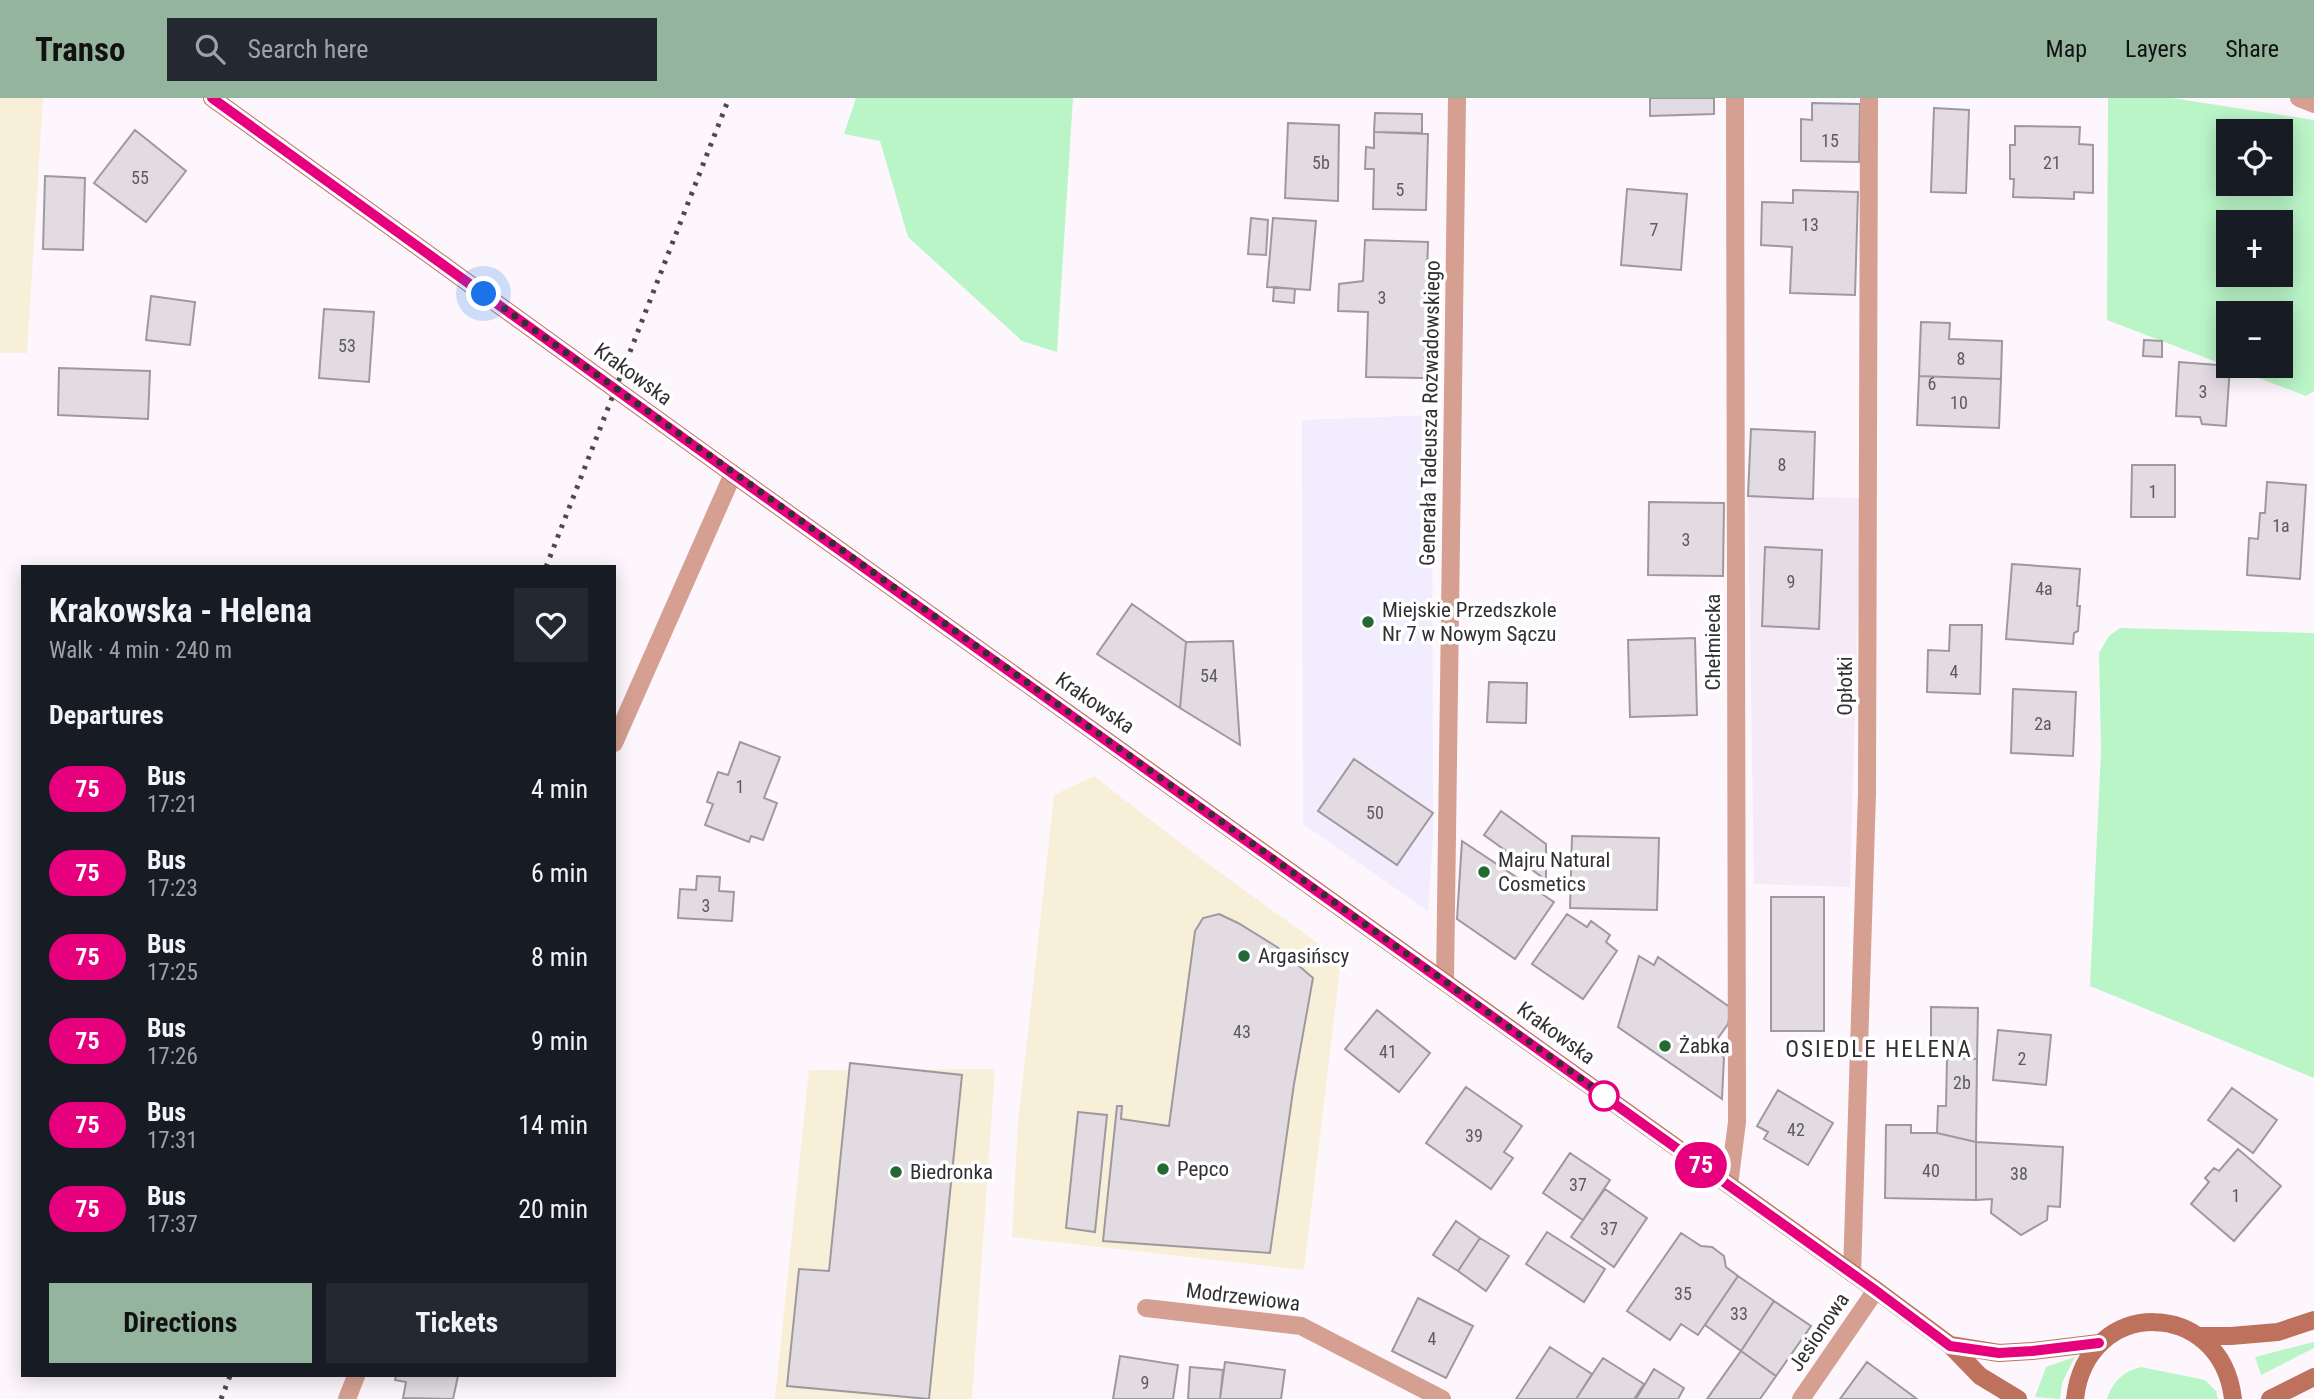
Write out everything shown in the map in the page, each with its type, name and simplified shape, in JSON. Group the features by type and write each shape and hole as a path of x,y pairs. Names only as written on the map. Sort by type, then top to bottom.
{"main road":[{"name":"Krakowska","path":"212,98 733,474 1852,1273 1950,1346 1980,1376 2018,1399"},
{"path":"2199,1336 2277,1332 2314,1320"},
{"path":"2075,1399 2077,1379 2086,1359 2099,1343 2118,1330 2138,1323 2159,1322 2180,1326 2199,1336 2217,1353 2228,1374 2232,1399"},
{"name":"Krakowska","path":"1950,1346 1999,1353 2099,1343"},
{"path":"2270,1399 2314,1377"}],"street":[{"name":"Generała Tadeusza Rozwadowskiego","path":"1445,982 1457,98"},
{"name":"Chełmiecka","path":"1728,1185 1737,1122 1735,98"},
{"name":"Opłotki","path":"1852,1273 1867,793 1868,98"},
{"path":"2299,98 2314,104"},
{"path":"616,738 733,474"},
{"name":"Jesionowa","path":"1801,1399 1875,1290"},
{"name":"Modrzewiowa","path":"1146,1308 1301,1326 1442,1399"},
{"path":"347,1399 356,1377"}],"shaded area":[{"path":"0,98 43,98 27,353 0,353"},
{"name":"Miejskie Przedszkole Nr 7 w Nowym Sączu","path":"1432,415 1433,837 1428,911 1303,824 1302,420"},
{"path":"1748,496 1861,498 1850,887 1754,884"},
{"path":"1094,776 1200,858 1341,960 1304,1270 1012,1237 1018,1123 1054,795"},
{"name":"Biedronka","path":"995,1069 972,1399 775,1399 809,1070"}],"green space":[{"path":"856,98 1073,98 1057,352 1022,341 908,237 880,141 844,134"},
{"path":"2108,98 2172,98 2314,120 2314,391 2306,396 2259,378 2293,378 2293,301 2216,301 2216,362 2107,320"},
{"path":"2120,628 2314,633 2314,1078 2090,986 2101,751 2099,653 2109,636"},
{"path":"2314,1342 2314,1348 2261,1375 2255,1357"},
{"path":"2075,1357 2062,1383 2060,1399 2035,1397 2046,1367"},
{"path":"2141,1367 2205,1380 2216,1391 2218,1399 2107,1399 2120,1378"}],"building":[{"path":"1650,98 1714,98 1714,114 1650,116"},
{"path":"1812,103 1860,104 1859,162 1801,161 1801,119 1812,120"},
{"path":"1934,108 1969,110 1966,193 1931,192"},
{"path":"1375,113 1422,114 1422,133 1374,132"},
{"path":"1288,123 1339,125 1338,201 1285,198"},
{"path":"2015,126 2080,127 2079,144 2093,145 2093,193 2074,192 2074,199 2013,197 2010,145 2015,145"},
{"path":"135,130 186,171 146,222 94,183"},
{"path":"1374,132 1428,134 1426,210 1373,209 1374,169 1365,169 1366,147 1374,148"},
{"path":"45,176 85,178 83,250 43,249"},
{"path":"1627,189 1687,194 1681,270 1621,265"},
{"path":"1793,190 1858,192 1855,295 1790,293 1792,247 1761,245 1762,202 1793,203"},
{"path":"1251,218 1268,220 1266,255 1248,254"},
{"path":"1273,218 1316,221 1310,290 1267,287"},
{"path":"1365,240 1428,242 1424,378 1366,377 1368,312 1338,311 1339,284 1363,281"},
{"path":"1274,287 1295,289 1294,303 1273,301"},
{"path":"151,296 195,302 190,345 146,340"},
{"path":"324,309 374,312 369,382 319,378"},
{"path":"1921,322 1950,323 1949,339 2002,341 2001,379 1919,376"},
{"path":"2144,340 2162,341 2162,357 2143,356"},
{"path":"2179,362 2216,365 2216,378 2229,378 2226,426 2202,424 2200,417 2176,416"},
{"path":"59,368 150,371 148,419 58,415"},
{"path":"1919,376 2001,379 1999,428 1917,425"},
{"path":"1751,429 1815,432 1813,499 1748,496"},
{"path":"2132,465 2175,465 2175,517 2131,517"},
{"path":"2267,482 2306,485 2300,579 2247,575 2249,538 2258,539 2260,513 2265,513"},
{"path":"1649,502 1724,503 1723,576 1648,575"},
{"path":"1765,547 1822,550 1819,629 1762,626"},
{"path":"2012,564 2080,569 2078,631 2074,633 2073,644 2006,639"},
{"path":"1132,604 1186,642 1180,708 1097,654"},
{"path":"1950,625 1982,625 1980,694 1927,692 1928,650 1949,651"},
{"path":"1695,638 1697,715 1630,717 1628,640"},
{"path":"1233,641 1240,745 1180,708 1186,642"},
{"path":"1489,682 1527,683 1526,723 1487,722"},
{"path":"2013,689 2076,692 2073,756 2011,753"},
{"path":"740,742 780,757 764,798 777,803 763,840 751,836 749,842 705,825 713,804 707,802 718,772 728,775"},
{"path":"1354,759 1433,813 1397,865 1318,811"},
{"path":"1501,811 1546,844 1546,880 1484,835"},
{"path":"1572,836 1659,838 1657,910 1570,908"},
{"name":"Majru Natural Cosmetics","path":"1462,841 1554,902 1515,959 1457,919"},
{"path":"697,876 720,877 719,891 734,892 732,921 678,918 680,889 696,890"},
{"path":"1771,897 1824,897 1824,1031 1771,1031"},
{"path":"1219,914 1277,947 1313,978 1294,1084 1270,1253 1103,1241 1117,1106 1122,1106 1121,1119 1169,1126 1195,931 1203,918"},
{"path":"1567,914 1587,927 1591,921 1610,935 1606,942 1617,951 1583,999 1532,964"},
{"path":"1639,956 1654,965 1658,957 1731,1008 1728,1024 1711,1048 1724,1057 1722,1099 1618,1027"},
{"path":"1931,1007 1978,1008 1977,1059 1931,1058"},
{"path":"1377,1010 1430,1053 1399,1092 1345,1049"},
{"path":"1998,1030 2051,1035 2046,1085 1993,1080"},
{"path":"1947,1058 1977,1059 1976,1142 1937,1133 1938,1106 1946,1106"},
{"name":"Biedronka","path":"850,1063 962,1075 929,1399 787,1386 799,1269 829,1271"},
{"path":"1466,1087 1522,1126 1504,1152 1513,1158 1491,1189 1426,1143"},
{"path":"2232,1088 2277,1120 2253,1153 2208,1120"},
{"path":"1778,1090 1833,1123 1808,1165 1764,1139 1768,1132 1757,1126"},
{"path":"1078,1112 1107,1115 1095,1232 1066,1228"},
{"path":"1886,1125 1911,1125 1911,1133 1937,1133 1976,1142 1976,1200 1885,1198"},
{"path":"1976,1142 2063,1147 2060,1207 2048,1206 2047,1220 2021,1235 1991,1213 1992,1199 1976,1200"},
{"path":"2238,1149 2281,1186 2234,1241 2191,1204 2209,1182 2205,1178 2214,1168 2219,1171"},
{"path":"1570,1153 1610,1180 1583,1220 1543,1193"},
{"path":"1605,1189 1647,1218 1614,1267 1571,1237"},
{"path":"1456,1221 1480,1238 1458,1271 1433,1255"},
{"path":"1547,1232 1605,1269 1584,1302 1526,1264"},
{"path":"1681,1233 1701,1246 1712,1247 1724,1256 1726,1267 1738,1276 1698,1335 1681,1324 1670,1340 1627,1311"},
{"path":"1480,1238 1509,1256 1486,1291 1458,1271"},
{"path":"1738,1276 1774,1301 1741,1351 1705,1325"},
{"path":"1418,1298 1473,1326 1446,1378 1392,1351"},
{"path":"1774,1301 1811,1326 1776,1376 1741,1351"},
{"path":"1550,1347 1592,1374 1576,1399 1516,1399"},
{"path":"1741,1351 1776,1376 1760,1399 1707,1399"},
{"path":"1120,1356 1178,1365 1173,1399 1113,1399"},
{"path":"1603,1358 1644,1384 1634,1399 1576,1399"},
{"path":"1225,1362 1285,1370 1281,1399 1220,1399"},
{"path":"1867,1362 1917,1399 1840,1399"},
{"path":"1190,1367 1223,1370 1220,1399 1188,1399"},
{"path":"1654,1369 1684,1388 1678,1399 1636,1399"},
{"path":"396,1377 458,1377 453,1399 403,1398 406,1382 395,1380"}],"railway":[{"path":"547,565 729,98"},
{"path":"221,1399 230,1377"}],"bus line":[{"name":"75","path":"212,98 1950,1346 1999,1353 2099,1343"}],"place":[{"name":"Miejskie Przedszkole Nr 7 w Nowym Sączu","path":"1368,622"},
{"name":"Majru Natural Cosmetics","path":"1484,872"},
{"name":"Argasińscy","path":"1244,956"},
{"name":"Żabka","path":"1665,1046"},
{"name":"Pepco","path":"1163,1169"},
{"name":"Biedronka","path":"896,1172"}],"district":[{"name":"OSIEDLE HELENA","path":"1879,1049"}],"route":[{"path":"484,294 1608,1098 1604,1096"}]}
